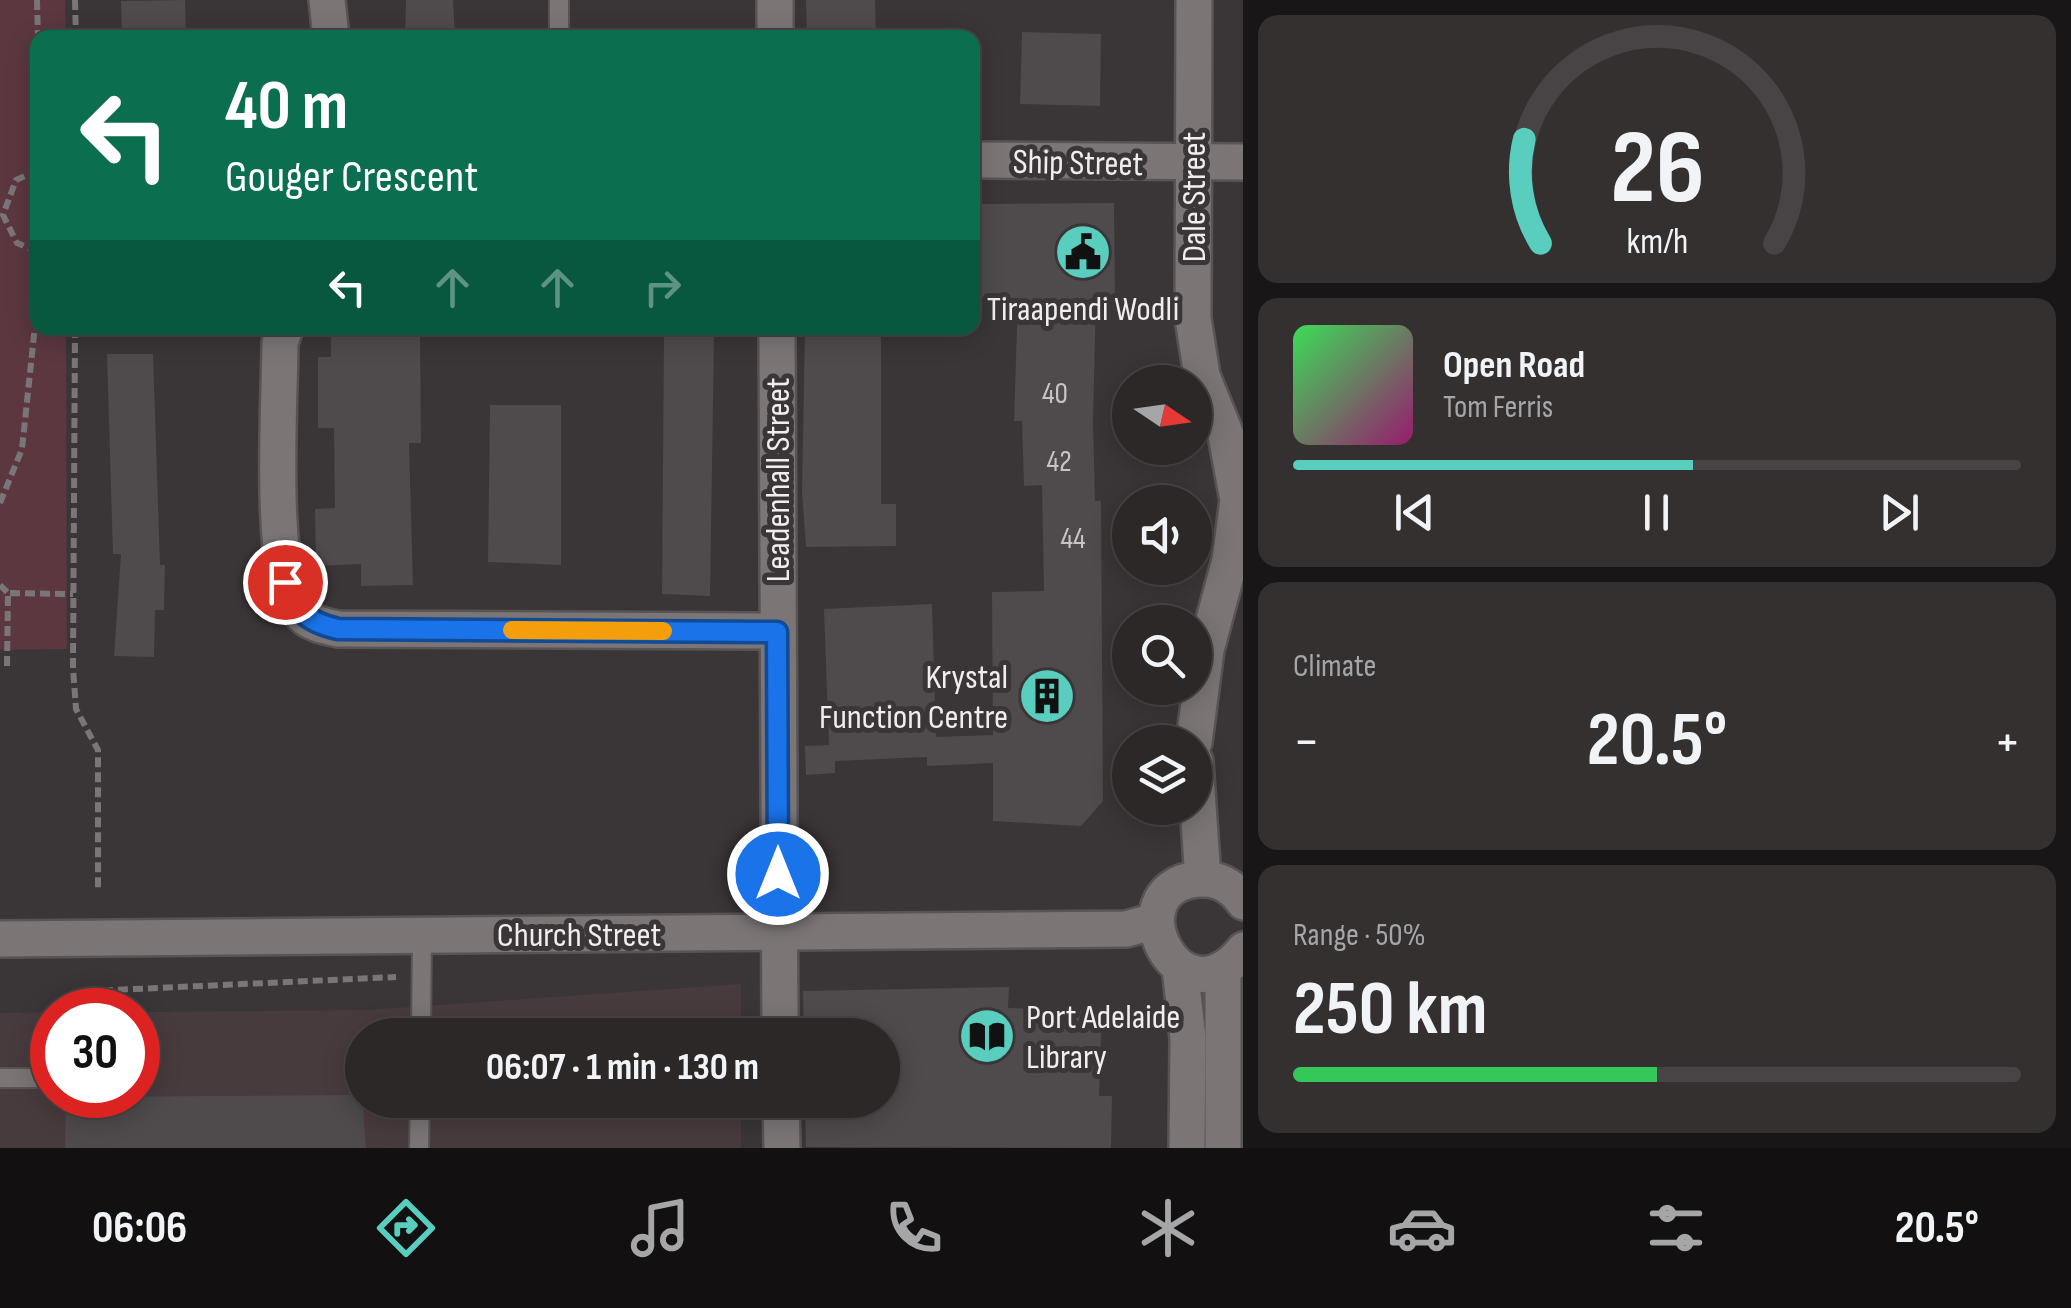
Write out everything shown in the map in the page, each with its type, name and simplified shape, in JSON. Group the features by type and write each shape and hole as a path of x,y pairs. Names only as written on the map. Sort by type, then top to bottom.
{"street":[{"path":"327,0 331,30"},
{"path":"775,0 775,30"},
{"name":"Dale Street","path":"1194,0 1193,318 1202,376 1226,435 1238,500 1230,560 1206,650 1196,725"},
{"name":"Ship Street","path":"980,160 1243,162"},
{"path":"283,335 282,555 285,582 296,609 312,623 338,629 777,632"},
{"name":"Leadenhall Street","path":"776,335 780,1018"},
{"path":"1199,825 1202,878"},
{"path":"1233,959 1209,973 1180,968 1161,948 1156,921 1159,908 1177,886 1202,878 1228,886 1243,901"},
{"name":"Church Street","path":"0,938 1126,929 1156,921"},
{"path":"1223,1148 1233,959"},
{"path":"1180,968 1188,1038 1187,1148"},
{"path":"781,1118 782,1148"}],"lane":[{"path":"559,0 560,30"},
{"path":"421,1018 422,935"},
{"path":"0,1078 30,1078"},
{"path":"420,1118 420,1148"}],"path":[{"path":"37,0 38,30"},
{"path":"76,0 76,30"},
{"path":"30,174 16,180 4,215 16,242 30,248"},
{"path":"0,503 22,449 34,335"},
{"path":"75,335 76,709 98,750 98,890"},
{"path":"0,586 8,594 8,666"},
{"path":"8,594 73,594"},
{"path":"158,988 422,976"}],"shaded area":[{"path":"0,0 65,0 66,30 30,30 30,335 66,335 67,649 0,650"},
{"path":"741,984 741,1018 345,1018 345,1118 741,1118 741,1148 0,1148 0,1013 30,1012 30,1118 160,1118 160,1012 367,1010"}],"building":[{"path":"185,0 186,30 122,30 121,1"},
{"path":"406,0 453,0 455,30 405,30"},
{"path":"806,0 875,0 876,30 807,30"},
{"path":"1022,32 1101,34 1100,106 1020,104"},
{"path":"1114,203 1115,297 1096,297 1093,421 1095,501 1101,501 1103,801 1081,826 993,821 993,763 927,766 927,757 835,761 835,773 806,775 805,746 829,745 824,609 932,604 936,737 993,735 992,592 1044,591 1042,485 1024,486 1022,421 1014,421 1018,298 980,298 980,204"},
{"path":"331,335 420,335 421,443 409,443 413,585 361,586 361,564 316,566 315,509 335,508 334,428 318,428 318,357 331,357"},
{"path":"805,335 881,335 881,504 896,504 896,546 806,547 802,493"},
{"path":"664,337 714,337 710,596 662,594"},
{"path":"107,354 153,354 160,565 165,565 164,610 155,610 154,657 114,656 121,554 113,554"},
{"path":"490,405 561,405 561,565 488,562"},
{"path":"1009,987 1008,1008 1102,1011 1099,1096 1112,1096 1111,1148 806,1147 805,1118 900,1118 900,1018 804,1018 803,991"},
{"path":"345,1095 345,1118 364,1118 366,1148 65,1148 66,1118 160,1118 160,1096"}],"slow traffic":[{"path":"512,630 663,631"}],"place":[{"name":"Tiraapendi Wodli","path":"1083,252"},
{"name":"Krystal Function Centre","path":"1047,696"},
{"name":"Port Adelaide Library","path":"987,1036"}],"route":[{"path":"285,582 296,609 312,623 338,629 777,632 778,874"}]}
